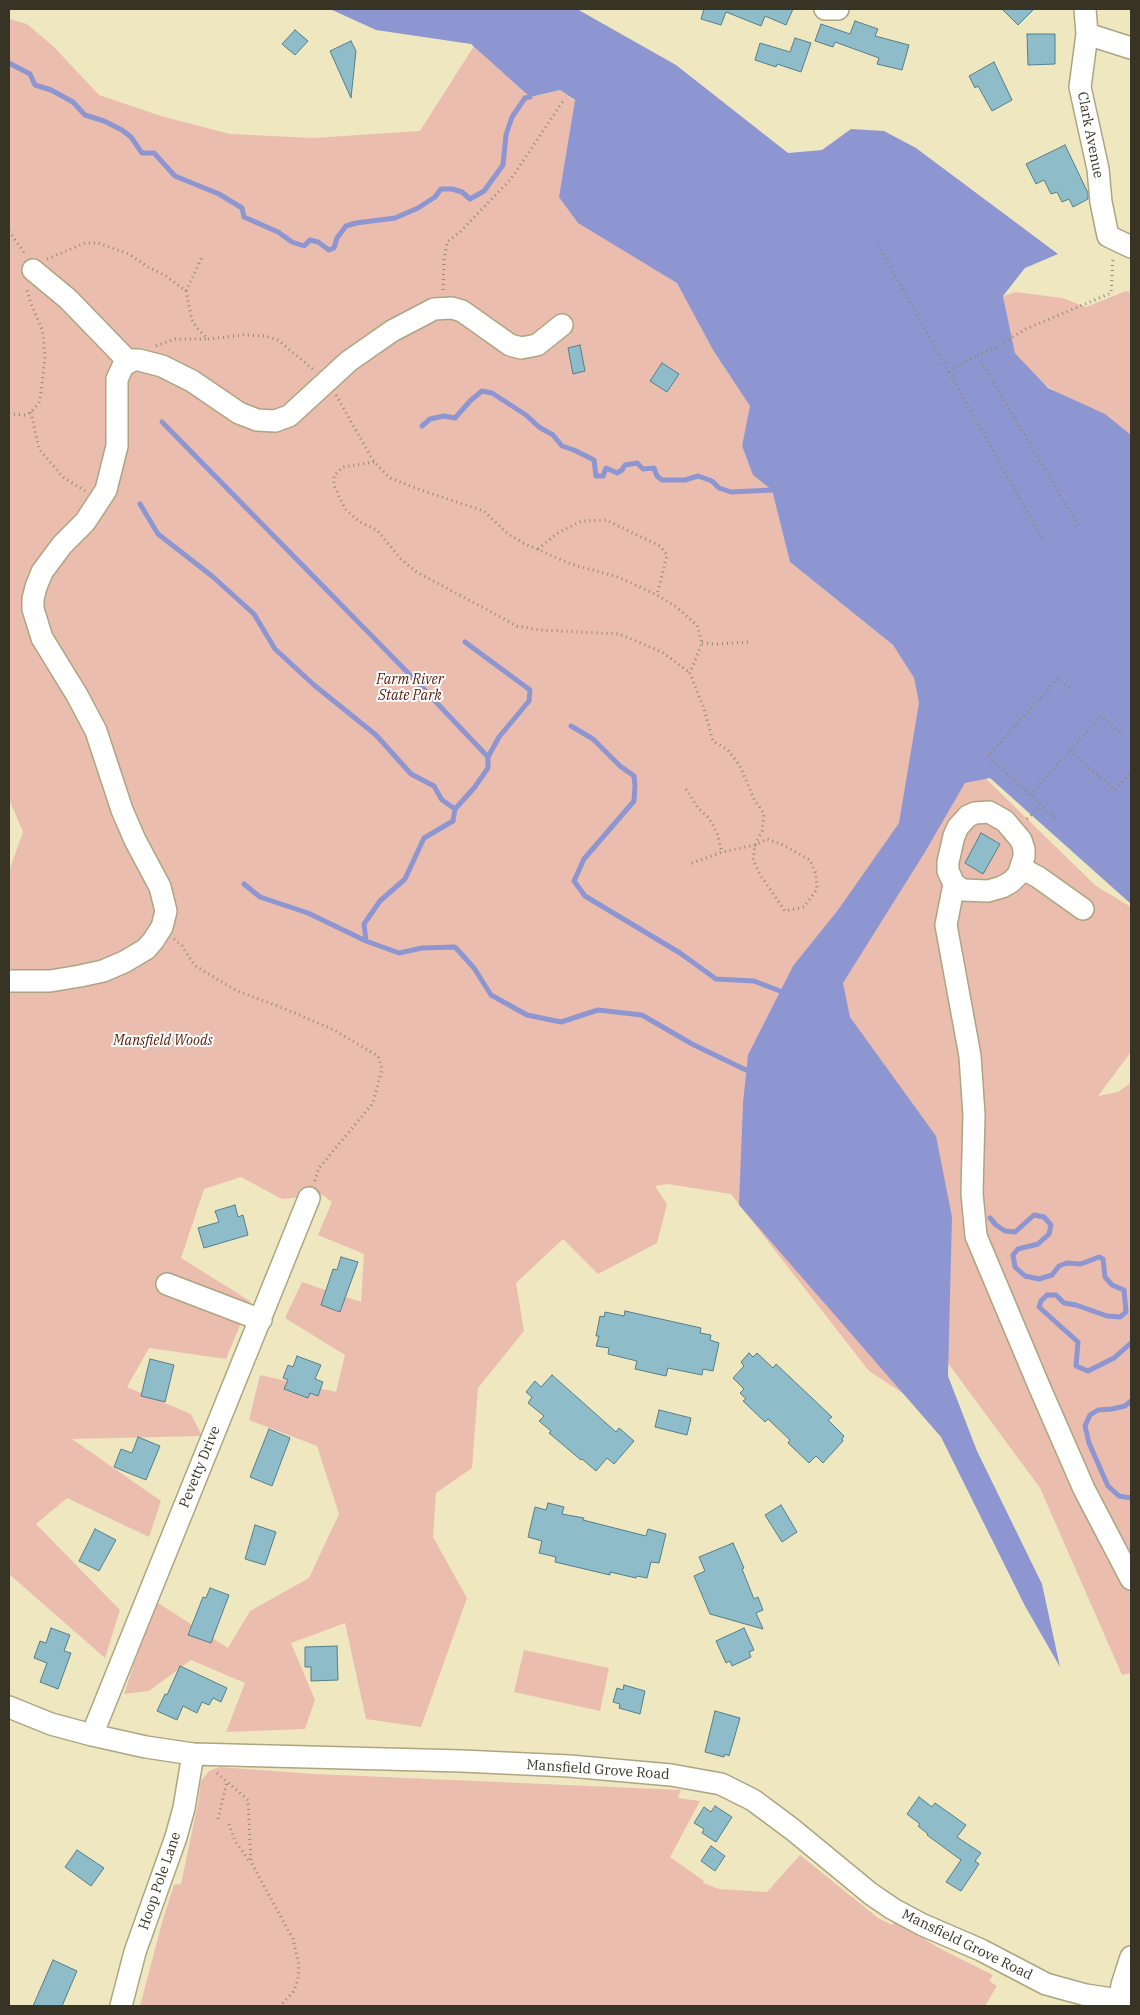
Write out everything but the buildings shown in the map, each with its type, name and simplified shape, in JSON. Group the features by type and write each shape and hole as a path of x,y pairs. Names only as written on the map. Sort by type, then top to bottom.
{"street":[{"path":"825,9 838,9"},
{"name":"Clark Avenue","path":"1085,9 1087,34 1080,87 1098,169 1101,202 1108,236 1123,243"},
{"path":"1087,34 1131,48"},
{"path":"32,266 136,361 184,377 239,413 257,420 275,421 289,416 349,361 392,331 425,313 443,308 462,311 510,345 521,348 537,345 562,325"},
{"path":"9,981 50,981 104,970 124,962 146,949 162,927 166,910 164,897 122,810 96,731 77,694 42,638 33,609 34,593 42,572 52,557 85,522 100,501 111,476 117,446 117,379 123,366 136,361"},
{"path":"988,812 1005,821 1020,840 1024,849 1021,868 1011,882 988,891 963,890 954,884 948,871 950,849 958,827 968,816 975,813 988,812"},
{"path":"1021,868 1038,877 1083,909"},
{"path":"954,884 946,925 970,1056 974,1115 972,1193 976,1236 1084,1489 1131,1579"},
{"name":"Pevetty Drive","path":"92,1735 309,1198"},
{"path":"167,1284 261,1320"},
{"name":"Mansfield Grove Road","path":"9,1707 51,1724 92,1735 146,1748 198,1754 440,1760 569,1766 671,1775 721,1784 754,1800 871,1894 893,1909 923,1925 981,1950 1046,1984 1123,2003"},
{"name":"Hoop Pole Lane","path":"121,2006 136,1952 182,1815 198,1754"},
{"path":"1123,2003 1131,1957"}],"path":[{"path":"443,308 444,261 447,242 460,232 510,179 563,100"},
{"path":"9,231 32,266"},
{"path":"9,414 20,415 31,412 39,403 45,357 42,329 31,304 26,285 26,277 32,266 85,244 98,243 129,254 166,276 186,291"},
{"path":"949,372 976,355 989,350 1026,329 1111,292 1123,243"},
{"path":"878,245 1043,540"},
{"path":"203,255 186,291 192,320 208,339"},
{"path":"136,361 159,344 175,339 208,339 243,335 266,336 278,340 333,390 374,462 390,478 484,511 508,534 538,549 571,564 618,577 657,595 675,606 697,625 702,643 690,673"},
{"path":"976,355 1080,528"},
{"path":"31,412 39,449 48,461 63,477 100,501"},
{"path":"374,462 343,467 334,476 334,485 346,509 360,522 377,530 415,571 517,626 540,630 619,634 662,652 690,673 704,709 713,741 728,750 740,766 754,799 764,814 762,831 755,845 753,860 776,901 785,911 804,907 817,889 816,874 810,860 781,844 766,839 755,845 722,852 690,864"},
{"path":"538,549 559,532 582,521 606,520 660,546 667,555 657,595"},
{"path":"702,643 748,642"},
{"path":"1056,818 988,756 1058,678 1070,688"},
{"path":"1030,795 1101,716 1120,732"},
{"path":"1070,751 1115,790 1131,772"},
{"path":"686,789 698,808 709,818 717,832 722,852"},
{"path":"1029,817 1041,805"},
{"path":"162,927 182,946 194,965 208,975 237,991 334,1030 378,1056 382,1069 373,1104 319,1168 309,1198"},
{"path":"198,1754 212,1769 248,1800 250,1862"},
{"path":"218,1819 227,1781"},
{"path":"229,1824 239,1848 250,1862 293,1939 299,1965 298,1979 294,1992 280,2006"}],"green space":[{"name":"Farm River State Park","path":"9,19 27,24 54,47 99,95 161,116 230,134 313,138 420,131 474,46 530,97 560,90 575,101 560,197 680,283 713,350 751,406 742,446 753,474 772,490 790,562 893,645 914,678 919,703 978,771 1096,886 1131,907 1131,1052 1098,1096 1118,1092 1131,1083 1131,1673 1122,1675 1040,1488 948,1363 904,1394 869,1371 731,1194 668,1184 655,1186 667,1204 657,1243 598,1274 563,1239 516,1283 524,1331 478,1388 472,1468 436,1493 433,1537 467,1598 421,1727 366,1719 345,1623 291,1643 315,1700 305,1729 226,1732 245,1683 191,1660 149,1691 124,1694 155,1601 228,1648 250,1611 309,1578 339,1514 317,1446 249,1420 260,1375 336,1392 345,1355 285,1318 302,1282 361,1302 364,1254 318,1235 332,1202 323,1195 282,1199 241,1177 204,1189 181,1258 250,1301 226,1359 149,1348 127,1387 191,1414 202,1436 72,1439 161,1501 149,1537 67,1498 36,1524 120,1610 105,1658 9,1574 9,871 23,832 9,799"},
{"path":"1126,291 1131,292 1131,436 1045,385 1015,353 1003,296 1016,292 1062,298 1086,307"},
{"path":"524,1650 609,1668 600,1711 514,1692"},
{"path":"219,1767 315,1774 681,1790 678,1798 700,1801 670,1857 704,1881 703,1883 719,1889 767,1892 800,1855 878,1918 892,1925 895,1920 937,1947 993,1975 989,1981 997,1986 985,2006 140,2006 174,1885 181,1884 201,1781 209,1771"}],"water":[{"path":"330,9 577,9 676,65 788,153 822,150 851,129 884,131 916,148 1058,254 1025,268 1003,296 1015,353 1048,388 1105,414 1131,435 1131,904 990,778 965,783 925,852 843,983 850,1017 936,1136 952,1217 948,1376 977,1451 1042,1584 1060,1667 1025,1606 941,1437 739,1205 743,1103 748,1055 793,966 838,910 899,823 919,703 914,678 893,645 790,562 772,490 753,475 742,446 750,406 713,350 677,283 578,223 559,197 575,100 560,90 530,97 471,44 376,30"}],"waterway":[{"path":"9,63 30,74 35,85 51,90 73,102 85,115 104,121 122,130 131,137 142,153 154,153 175,176 219,194 242,208 244,217 278,232 292,242 304,246 310,240 318,242 329,250 334,248 337,238 346,226 395,218 418,208 435,197 441,189 452,189 462,192 470,199 484,191 503,165 506,135 512,117 525,98 530,97"},
{"path":"422,426 430,419 444,416 455,418 482,391 492,393 526,415 539,427 553,435 562,446 594,460 596,476 603,476 606,468 617,473 625,465 637,463 643,469 654,468 657,476 662,480 685,480 698,476 712,481 719,488 731,492 772,490"},
{"path":"162,422 488,757 488,768 474,788 455,809"},
{"path":"140,504 158,534 212,576 254,614 275,649 314,685 376,735 411,774 434,786 442,800 455,809 453,821 424,838 405,879 380,901 364,924 366,941 399,953 422,948 455,947 474,968 491,995 527,1015 561,1022 598,1010 642,1015 692,1044 746,1070"},
{"path":"465,642 530,690 529,701 499,737 488,757"},
{"path":"571,726 593,739 620,766 634,776 635,786 634,801 584,859 574,881 585,896 680,953 716,979 754,981 780,991"},
{"path":"244,884 260,897 308,913 366,941"},
{"path":"990,1218 1005,1231 1015,1232 1034,1215 1044,1217 1051,1225 1049,1234 1038,1244 1018,1249 1013,1255 1015,1267 1025,1276 1039,1279 1052,1275 1059,1266 1067,1263 1081,1264 1099,1257 1103,1259 1105,1277 1112,1285 1124,1290 1126,1312 1120,1317 1107,1316 1076,1305 1064,1303 1056,1295 1047,1295 1041,1301 1039,1307 1078,1342 1076,1366 1088,1371 1114,1358 1131,1343"},
{"path":"1131,1401 1125,1406 1098,1410 1090,1415 1085,1426 1089,1443 1108,1486 1119,1496 1131,1498"}],"park label":[{"name":"Mansfield Woods","path":"163,1041"}]}
